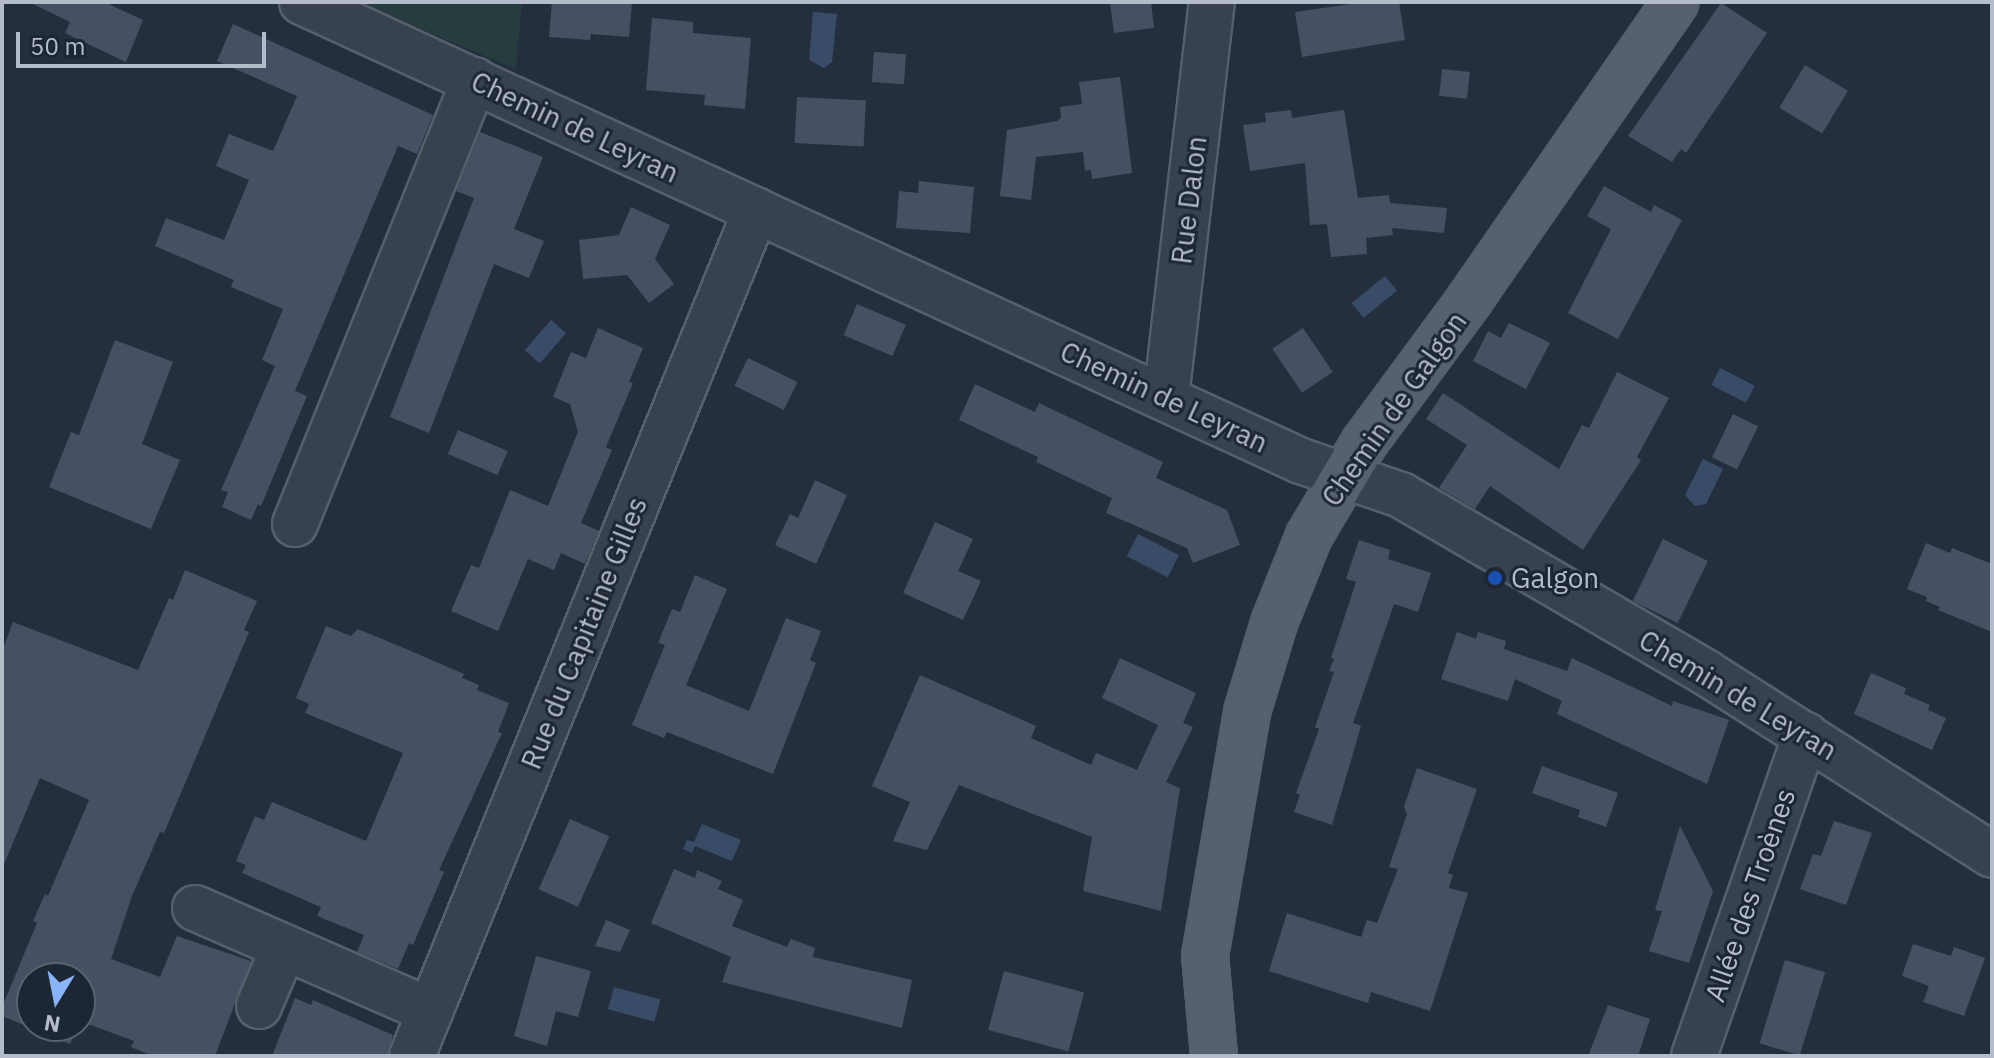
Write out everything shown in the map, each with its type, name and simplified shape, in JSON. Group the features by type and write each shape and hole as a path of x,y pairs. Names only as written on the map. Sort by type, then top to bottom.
{"main road":[{"name":"Chemin de Galgon","path":"1214,1056 1205,956 1247,712 1301,555 1342,476 1676,2"}],"street":[{"name":"Chemin de Leyran","path":"302,2 1301,461 1401,495 1806,735 1992,855"},
{"name":"Rue Dalon","path":"1166,398 1212,2"},
{"path":"295,524 474,80"},
{"name":"Rue du Capitaine Gilles","path":"412,1056 756,210"},
{"name":"Allée des Troènes","path":"1694,1056 1806,735"},
{"path":"195,908 431,1011"},
{"path":"259,1006 284,947"}],"green space":[{"path":"356,2 522,2 516,69"}],"water":[{"path":"813,12 837,14 832,62 824,68 809,60"},
{"path":"1385,276 1397,291 1364,318 1352,303"},
{"path":"551,320 566,333 540,363 525,350"},
{"path":"1720,368 1755,386 1746,403 1711,385"},
{"path":"1703,459 1723,469 1706,504 1695,506 1685,495"},
{"path":"1138,534 1179,555 1168,577 1127,556"},
{"path":"702,824 741,840 732,861 695,846 692,853 683,849 687,840 694,842"},
{"path":"614,987 660,999 654,1022 608,1009"}],"building":[{"path":"29,2 104,2 143,20 126,62 65,33 70,22"},
{"path":"552,2 632,2 629,37 591,34 590,40 549,37"},
{"path":"1110,2 1151,2 1154,28 1114,33"},
{"path":"1365,2 1399,2 1405,40 1302,57 1295,12"},
{"path":"1721,3 1767,33 1686,153 1681,149 1672,162 1628,136"},
{"path":"652,18 693,22 693,33 751,38 745,109 704,105 705,95 646,90"},
{"path":"233,24 433,115 417,154 398,146 295,391 307,396 261,506 258,504 251,520 222,507 228,492 221,490 275,366 262,360 283,309 231,287 234,280 155,246 166,218 224,240 249,180 216,166 229,134 273,151 297,96 217,61"},
{"path":"874,52 906,54 904,84 872,82"},
{"path":"1805,65 1848,91 1822,134 1779,108"},
{"path":"1442,69 1470,72 1467,99 1439,96"},
{"path":"1120,77 1132,173 1092,179 1091,170 1085,171 1083,152 1036,157 1031,200 1000,196 1007,130 1057,121 1061,118 1060,107 1082,104 1079,82"},
{"path":"797,97 866,101 863,147 795,143"},
{"path":"1291,110 1292,118 1344,110 1358,198 1389,195 1390,203 1447,208 1444,233 1392,228 1393,235 1366,238 1367,254 1331,257 1327,224 1310,225 1305,163 1250,171 1243,125 1266,122 1265,113"},
{"path":"480,132 543,157 514,229 544,241 529,278 494,264 429,433 390,417 474,198 456,191"},
{"path":"919,181 974,187 970,233 896,228 899,191 918,193"},
{"path":"1604,186 1651,212 1654,205 1682,220 1618,339 1568,313 1611,229 1587,216"},
{"path":"631,207 670,225 655,259 674,284 649,303 627,275 583,279 579,240 619,235"},
{"path":"857,304 906,325 893,356 844,335"},
{"path":"1509,323 1550,343 1526,389 1473,361 1488,331 1501,338"},
{"path":"598,328 643,348 629,382 633,383 606,447 612,450 581,523 599,531 585,564 561,553 554,570 528,559 498,631 451,611 471,565 479,568 510,490 548,506 578,432 570,404 553,397 571,352 586,358"},
{"path":"1303,328 1333,372 1302,393 1272,349"},
{"path":"115,340 173,362 142,444 180,460 151,529 49,487 71,432 79,435"},
{"path":"748,358 797,382 784,410 734,386"},
{"path":"1617,372 1669,398 1637,457 1641,460 1583,550 1490,486 1475,509 1439,488 1467,445 1426,419 1443,393 1559,469 1582,425 1589,428"},
{"path":"975,384 1035,412 1039,403 1163,462 1156,478 1227,510 1240,545 1193,563 1187,548 1106,513 1112,498 1036,462 1038,457 959,420"},
{"path":"1733,414 1758,426 1737,469 1712,457"},
{"path":"458,430 508,451 498,475 448,454"},
{"path":"815,480 847,495 816,564 775,545 790,514 798,518"},
{"path":"935,522 973,539 958,571 981,581 963,620 903,593"},
{"path":"1663,539 1708,561 1678,623 1633,601"},
{"path":"1359,540 1390,550 1388,559 1431,573 1418,612 1394,604 1353,723 1361,726 1332,825 1294,812 1300,795 1296,793 1319,729 1315,727 1334,672 1329,671 1334,659 1331,658 1356,582 1346,579"},
{"path":"1926,543 1950,553 1952,548 1992,564 1992,632 1938,610 1940,607 1926,601 1927,597 1907,589"},
{"path":"185,570 257,601 244,630 249,632 164,833 160,832 132,896 111,959 160,977 177,936 251,961 215,1056 153,1056 131,1047 134,1041 96,1027 96,962 21,962 37,923 33,921 45,894 48,896 89,800 40,778 2,869 2,651 13,622 138,670 169,598 173,600"},
{"path":"695,575 727,589 686,685 749,711 786,618 821,631 810,660 816,663 773,774 667,732 664,738 632,725 665,645 658,643 672,609 680,612"},
{"path":"326,626 351,636 358,629 411,651 464,674 462,678 479,685 477,690 509,703 498,732 502,733 439,870 444,872 413,945 409,943 398,969 357,952 364,935 317,916 321,907 242,873 246,865 236,861 255,816 264,820 272,802 366,841 403,753 305,713 309,704 296,698"},
{"path":"1457,632 1476,639 1478,632 1506,641 1504,649 1567,671 1572,658 1672,706 1673,701 1729,720 1707,784 1557,714 1562,701 1515,679 1508,701 1441,679"},
{"path":"1120,658 1196,693 1183,723 1193,727 1166,782 1180,788 1161,911 1083,891 1092,837 959,785 927,850 893,841 910,802 872,786 920,675 1036,726 1031,738 1091,765 1096,753 1137,770 1158,725 1102,698"},
{"path":"1871,673 1906,688 1904,694 1930,705 1928,710 1946,718 1932,750 1854,714"},
{"path":"1542,766 1618,793 1606,827 1578,817 1580,810 1532,793"},
{"path":"1417,768 1477,789 1448,873 1453,875 1449,888 1468,893 1430,1011 1371,992 1368,1003 1269,971 1287,913 1361,937 1367,920 1377,923 1398,869 1389,867 1407,814 1404,807"},
{"path":"570,819 609,836 578,907 539,889"},
{"path":"1834,821 1872,833 1846,905 1800,889 1813,854 1821,856"},
{"path":"1680,826 1713,891 1689,963 1649,951 1662,911 1655,910"},
{"path":"674,869 695,878 697,870 722,881 718,889 743,900 732,926 787,947 791,939 815,948 813,957 912,980 902,1028 722,982 731,957 651,923"},
{"path":"606,920 630,930 620,952 595,946"},
{"path":"1913,944 1951,956 1954,947 1985,958 1964,1016 1923,1002 1929,986 1902,976"},
{"path":"536,956 591,971 578,1017 556,1011 547,1046 514,1036"},
{"path":"1785,960 1825,972 1800,1055 1760,1043"},
{"path":"1004,971 1084,992 1068,1051 988,1030"},
{"path":"16,973 16,1022 2,1016 2,1007"},
{"path":"295,998 311,1005 313,1000 393,1035 388,1056 272,1056"},
{"path":"1608,1005 1650,1019 1638,1056 1588,1056"}],"place":[{"name":"Galgon","path":"1495,578"}]}
